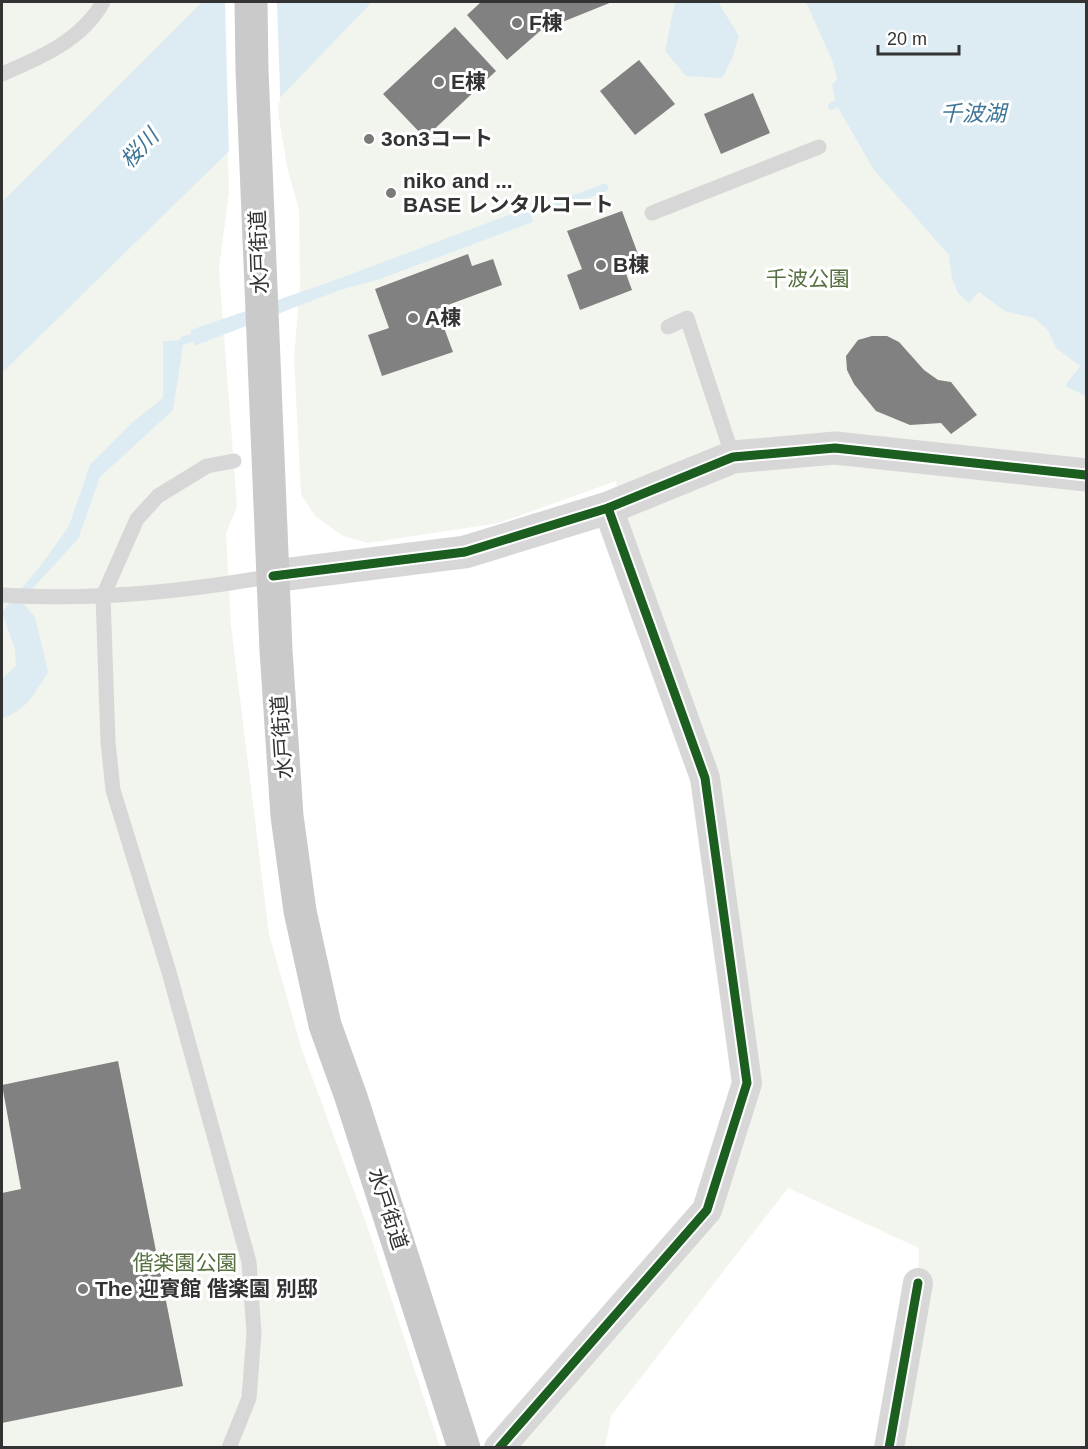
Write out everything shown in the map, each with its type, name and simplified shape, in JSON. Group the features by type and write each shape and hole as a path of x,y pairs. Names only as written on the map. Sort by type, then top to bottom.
{"main road":[{"name":"水戸街道","path":"251,2 273,576 287,816 313,974 325,1025 355,1108 464,1448"}],"street":[{"path":"273,576 465,552 608,508 733,457 835,448 1086,475"},
{"path":"500,1448 706,1210 747,1083 705,778 608,508"},
{"path":"889,1448 918,1283"}],"lane":[{"path":"2,74 44,56 92,21 103,2"},
{"path":"652,213 819,147"},
{"path":"668,327 687,318 733,457"},
{"path":"229,1448 249,1398 254,1333 249,1262 169,972 113,790 108,742 103,596 137,519 158,496 207,466 234,461"},
{"path":"2,595 103,596 225,585 273,576"}],"green space":[{"name":"偕楽園公園","path":"2,2 223,2 229,192 219,269 237,507 226,533 231,625 269,934 302,1050 369,1231 440,1447 2,1448"},
{"name":"千波公園","path":"276,2 1086,2 1086,1447 889,1447 918,1283 919,1248 788,1188 611,1416 605,1447 520,1447 647,1279 707,1210 747,1083 705,778 621,521 616,481 499,523 368,543 343,536 315,516 301,494 294,359 300,285 299,210 287,167 279,118 275,47"}],"water":[{"name":"桜川","path":"202,2 372,2 225,155 2,373 2,202"},
{"path":"675,2 718,2 739,36 732,59 722,78 686,76 665,51"},
{"name":"千波湖","path":"806,2 1086,2 1086,396 1065,386 1080,366 1056,348 1048,330 1034,318 1005,311 979,292 969,303 958,293 952,279 949,255 874,170 836,104 832,85 837,79 833,62"},
{"path":"530,207 533,222 380,279 340,290 194,346 191,330 341,278"},
{"path":"184,340 173,410 100,477 78,539 21,601 35,617 48,672 24,706 2,718 2,679 16,666 15,650 2,612 42,564 69,526 90,465 134,421 163,398 163,341"}],"pier":[{"path":"225,2 277,2 280,90 280,102 229,154"}],"building":[{"name":"F棟","path":"481,2 612,2 540,31 507,60 467,15"},
{"name":"E棟","path":"455,27 496,71 425,138 383,94"},
{"path":"639,60 675,104 635,135 600,91"},
{"path":"753,93 770,133 721,154 704,114"},
{"name":"B棟","path":"622,211 638,254 621,260 632,290 580,310 567,275 582,269 567,231"},
{"name":"A棟","path":"468,254 472,266 493,259 502,285 437,309 453,352 382,376 368,335 389,328 375,289"},
{"path":"872,336 887,336 899,342 924,370 938,380 951,382 977,415 951,434 941,423 910,425 876,411 854,384 847,370 846,356 858,340"},
{"name":"The 迎賓館 偕楽園 別邸","path":"118,1061 183,1386 2,1423 2,1193 21,1189 2,1085"}],"waterway":[{"path":"832,106 836,104"},
{"path":"558,205 604,188"},
{"path":"184,340 192,338"}],"cycle path":[{"path":"273,576 465,552 608,508 733,457 835,448 1086,475"},
{"path":"499,1448 707,1210 747,1083 705,778 608,508"},
{"path":"889,1448 918,1283"}],"place":[{"name":"F棟","path":"517,23"},
{"name":"E棟","path":"439,82"},
{"name":"3on3コート","path":"369,139"},
{"name":"niko and ... BASE レンタルコート","path":"391,193"},
{"name":"B棟","path":"601,265"},
{"name":"A棟","path":"413,318"},
{"name":"The 迎賓館 偕楽園 別邸","path":"83,1289"}]}
